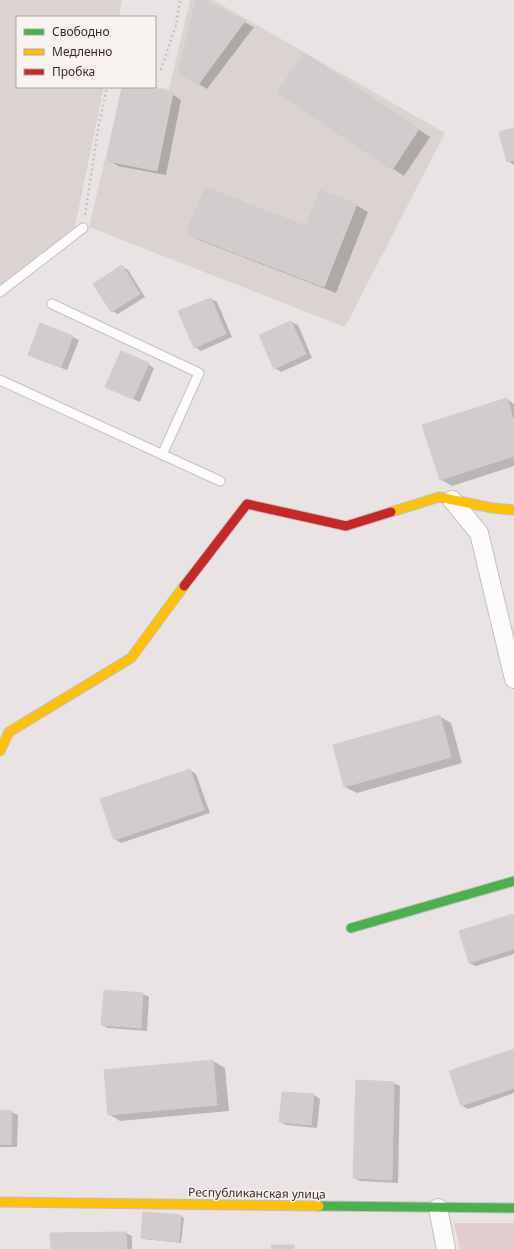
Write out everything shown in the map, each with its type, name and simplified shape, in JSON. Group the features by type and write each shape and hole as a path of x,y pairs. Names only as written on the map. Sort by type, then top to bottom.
{"street":[{"path":"0,752 9,732 132,658 201,563 247,504 346,526 439,498 492,508 514,510"},
{"path":"452,500 479,533 514,679"},
{"path":"351,928 514,881"},
{"name":"Республиканская улица","path":"0,1202 514,1208"},
{"path":"438,1208 446,1249"}],"lane":[{"path":"0,292 83,228"},
{"path":"52,304 199,373 162,455"},
{"path":"0,380 220,481"}],"path":[{"path":"156,69 161,69 176,25 180,0"},
{"path":"83,228 98,129 107,88"}],"shaded area":[{"path":"0,0 122,0 119,16 16,16 16,88 104,88 74,231 0,288"},
{"path":"190,0 213,0 445,133 345,327 89,227 122,88 169,89"},
{"path":"454,1223 514,1223 514,1249 460,1249"}],"building":[{"path":"196,0 202,0 245,21 198,85 178,73"},
{"path":"304,53 419,129 392,170 277,93"},
{"path":"122,88 146,88 173,93 157,171 107,161"},
{"path":"514,128 514,160 507,162 499,132"},
{"path":"205,187 306,226 320,190 357,204 324,287 186,234"},
{"path":"122,265 140,294 111,312 93,284"},
{"path":"211,298 226,334 194,348 178,311"},
{"path":"291,321 306,354 274,369 259,335"},
{"path":"40,323 73,336 61,367 28,355"},
{"path":"121,351 149,363 133,399 105,387"},
{"path":"507,398 514,421 514,456 440,480 422,425"},
{"path":"440,715 451,757 344,787 333,745"},
{"path":"190,769 204,810 114,840 100,799"},
{"path":"513,914 514,949 469,963 459,931"},
{"path":"104,990 143,993 141,1028 101,1025"},
{"path":"514,1049 514,1088 461,1106 449,1071"},
{"path":"213,1060 217,1105 108,1115 104,1070"},
{"path":"356,1080 394,1082 392,1180 353,1178"},
{"path":"282,1092 314,1094 311,1125 279,1122"},
{"path":"0,1110 12,1111 11,1145 0,1144"},
{"path":"143,1212 181,1215 179,1242 141,1238"},
{"path":"126,1232 127,1249 51,1249 50,1233"},
{"path":"271,1245 294,1245 294,1249 271,1249"}],"traffic: fast":[{"path":"351,928 514,881"},
{"path":"319,1206 514,1208"}],"traffic: slow":[{"path":"391,512 439,497 492,508 514,510"},
{"path":"0,751 9,732 131,658 184,586"},
{"path":"0,1202 319,1206"}],"traffic: jam":[{"path":"184,586 247,504 346,526 391,512"}]}
